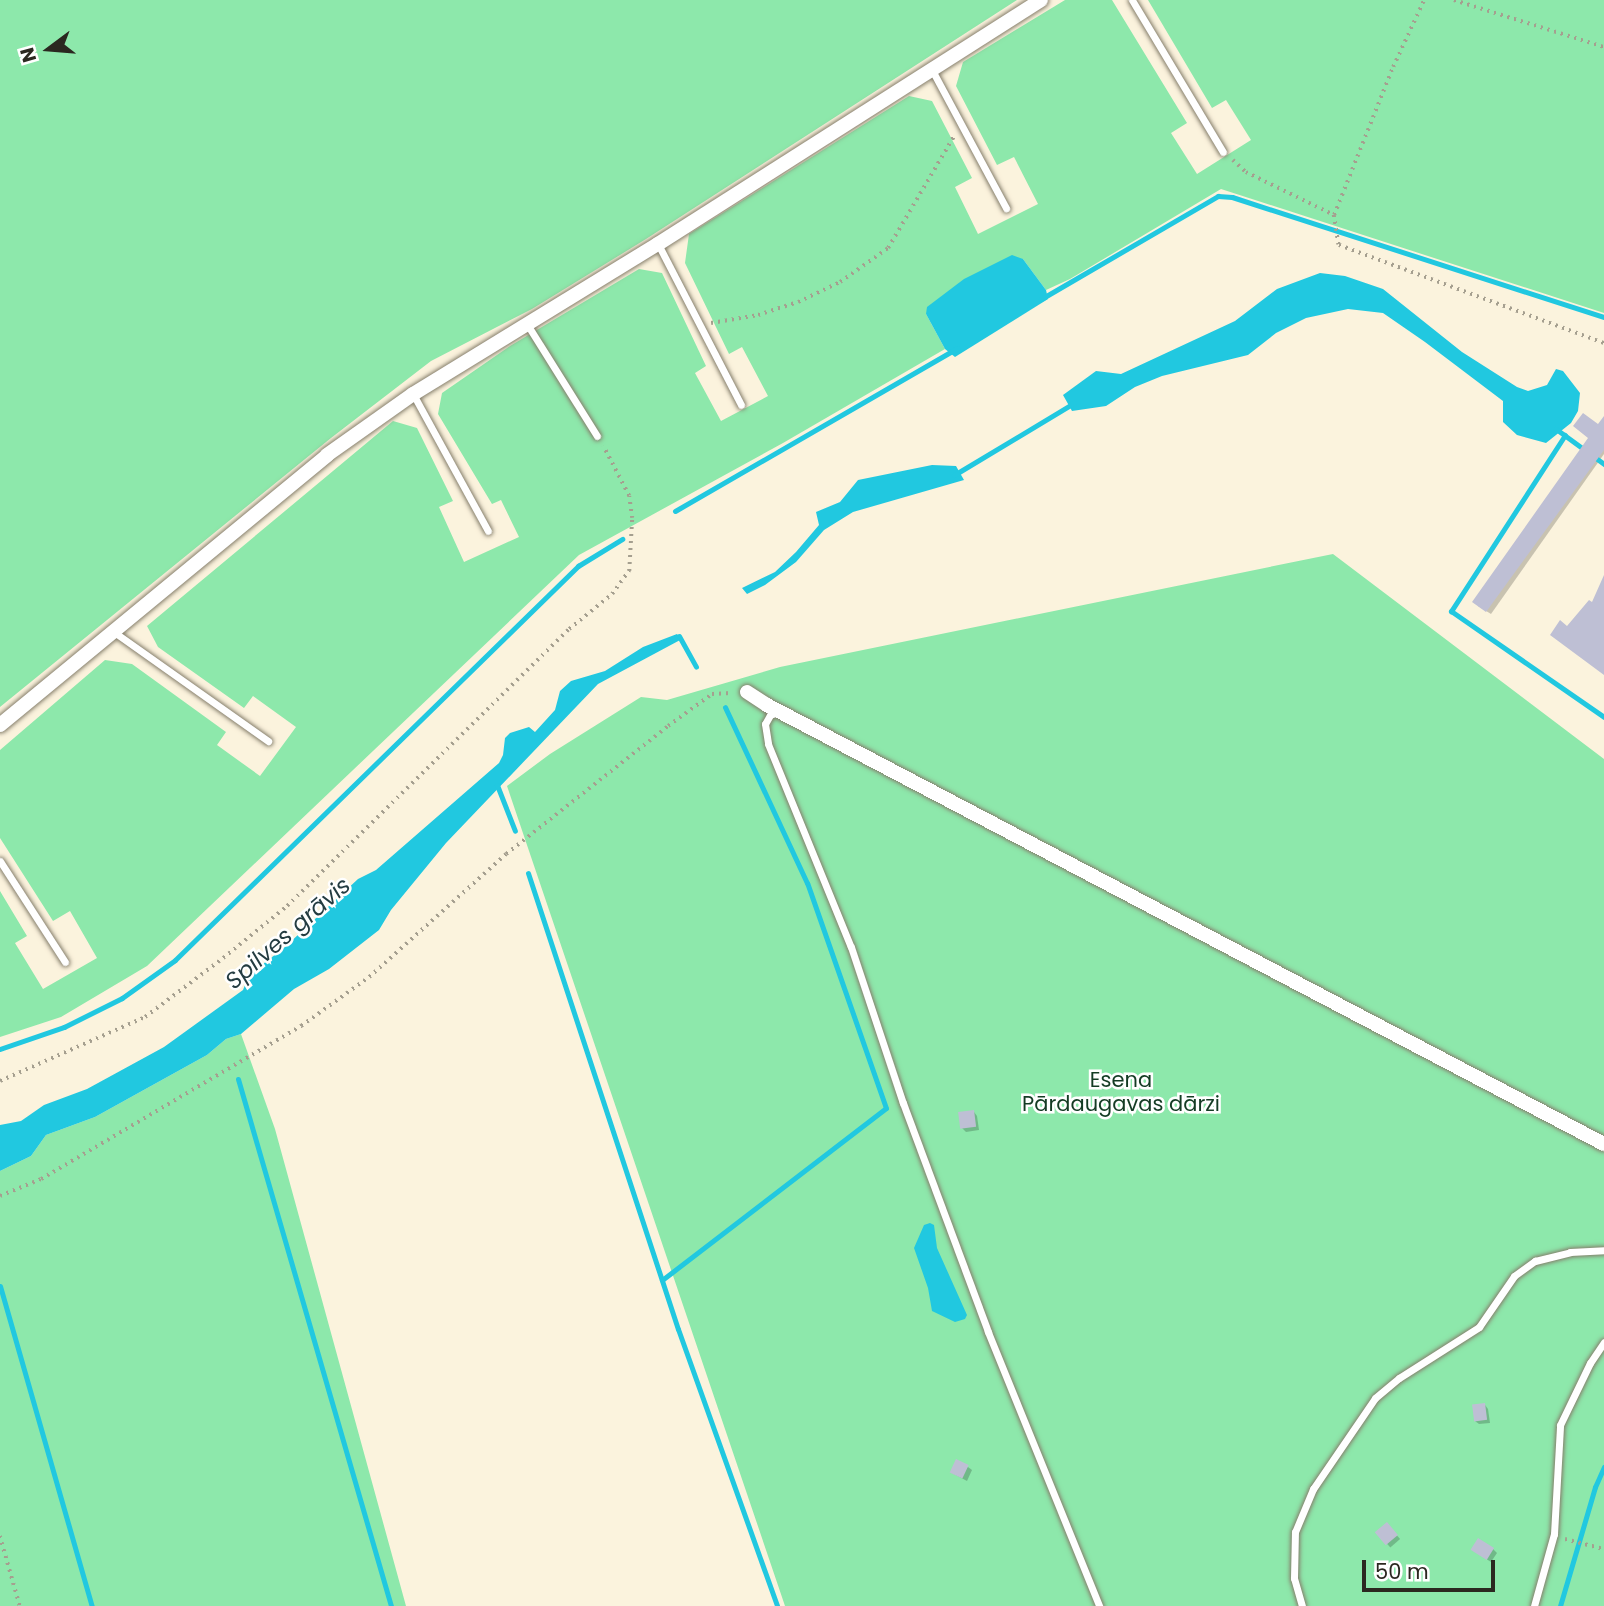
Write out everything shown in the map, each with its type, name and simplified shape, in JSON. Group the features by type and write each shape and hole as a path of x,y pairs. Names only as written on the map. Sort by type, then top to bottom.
{"street":[{"path":"0,725 327,454 413,394 658,244 1041,0"},
{"path":"747,692 779,712 1604,1144"}],"lane":[{"path":"1132,0 1223,152"},
{"path":"932,69 1006,208"},
{"path":"658,244 741,405"},
{"path":"527,324 597,436"},
{"path":"413,394 488,531"},
{"path":"114,632 268,740"},
{"path":"779,712 770,715 765,724 768,744 851,947 903,1103 988,1332 1100,1606"},
{"path":"0,861 65,962"},
{"path":"1302,1606 1294,1578 1295,1532 1313,1489 1375,1398 1399,1378 1479,1327 1514,1276 1535,1261 1570,1252 1604,1250"},
{"path":"1534,1606 1554,1534 1560,1424 1590,1363 1604,1342"}],"path":[{"path":"1424,0 1393,67 1334,215 1339,245 1604,343"},
{"path":"1454,0 1604,47"},
{"path":"700,325 758,314 798,302 840,282 888,248 929,181 959,121"},
{"path":"1223,152 1246,172 1334,215"},
{"path":"0,1081 145,1017 223,958 287,906 569,629 612,594 629,571 632,518 629,496 597,436"},
{"path":"0,1196 41,1179 300,1026 369,976 506,854 668,726 712,694 747,692"},
{"path":"0,1536 20,1606"},
{"path":"1570,1542 1604,1549"}],"green space":[{"path":"0,0 1017,0 646,239 532,309 431,361 331,438 0,707"},
{"path":"1065,0 1112,0 1187,123 1171,133 1197,174 1251,140 1226,100 1212,108 1148,0 1604,0 1604,313 1221,189 1070,279 1046,290 1023,259 926,314 945,349 783,443 579,555 147,966 61,1017 0,1037 0,891 27,936 15,943 43,989 97,958 70,911 53,921 0,838 0,750 105,660 132,664 226,732 217,745 260,776 296,727 253,696 244,708 158,647 147,626 393,421 417,428 453,501 439,507 464,562 519,537 501,500 492,504 438,414 442,393 510,346 639,269 662,273 706,366 695,373 721,421 768,396 742,347 729,354 685,263 689,234 909,96 932,101 972,178 955,187 978,234 1038,204 1014,157 997,165 956,86 963,62"},
{"name":"Esena Pārdaugavas dārzi","path":"1333,554 1604,759 1604,1606 785,1606 507,786 550,754 641,697 667,700 780,667"},
{"path":"241,1034 275,1129 406,1606 0,1606 0,1171 31,1156 46,1135 95,1117 207,1055 226,1039"}],"water":[{"path":"1012,255 1023,259 1046,290 1048,299 955,357 945,349 926,314 927,307 964,279"},
{"path":"1320,273 1345,276 1383,289 1462,352 1517,387 1528,391 1547,385 1556,369 1563,371 1580,393 1578,411 1571,423 1546,443 1517,435 1503,422 1503,401 1425,342 1383,313 1348,309 1306,318 1276,333 1248,355 1162,376 1135,387 1106,406 1072,411 1063,395 1096,371 1121,374 1235,321 1277,289"},
{"path":"932,465 956,466 964,480 853,512 824,530 796,562 765,585 747,594 742,588 775,572 819,525 816,512 840,502 858,480"},
{"path":"677,634 682,639 598,684 446,843 391,910 379,930 329,969 294,989 241,1034 226,1039 207,1055 95,1117 46,1135 31,1156 0,1171 0,1125 21,1121 44,1105 87,1089 164,1047 243,990 249,975 285,947 358,879 376,870 499,763 505,738 510,733 529,727 535,732 555,710 560,691 571,681 605,671 643,647"},
{"path":"924,1225 934,1225 937,1248 967,1315 965,1319 955,1322 932,1311 928,1288 914,1248"}],"building":[{"path":"1583,413 1598,424 1604,416 1604,450 1486,612 1472,602 1588,438 1573,426"},
{"path":"1604,575 1604,675 1550,635 1560,620 1567,626 1589,600 1592,602"},
{"path":"974,1110 976,1127 960,1129 958,1112"},
{"path":"1485,1403 1487,1420 1474,1421 1472,1405"},
{"path":"956,1459 969,1465 962,1479 950,1473"},
{"path":"1387,1522 1398,1535 1386,1545 1375,1532"},
{"path":"1478,1538 1494,1548 1487,1560 1471,1550"}],"waterway":[{"path":"1041,299 1218,196 1232,197 1604,317"},
{"path":"675,511 957,348"},
{"path":"954,475 1074,403"},
{"path":"1556,429 1585,450"},
{"path":"1565,435 1451,611 1604,717"},
{"path":"1593,456 1604,464"},
{"path":"0,1049 64,1027 122,998 175,960 578,566 622,539"},
{"path":"679,636 696,667"},
{"path":"662,1280 886,1108 807,883 725,707"},
{"path":"497,785 515,831"},
{"path":"528,873 678,1329 777,1606"},
{"path":"238,1079 391,1606"},
{"path":"0,1286 92,1606"},
{"path":"1560,1606 1595,1487 1604,1467"}],"water label":[{"name":"Spilves grāvis","path":"288,933"}]}
